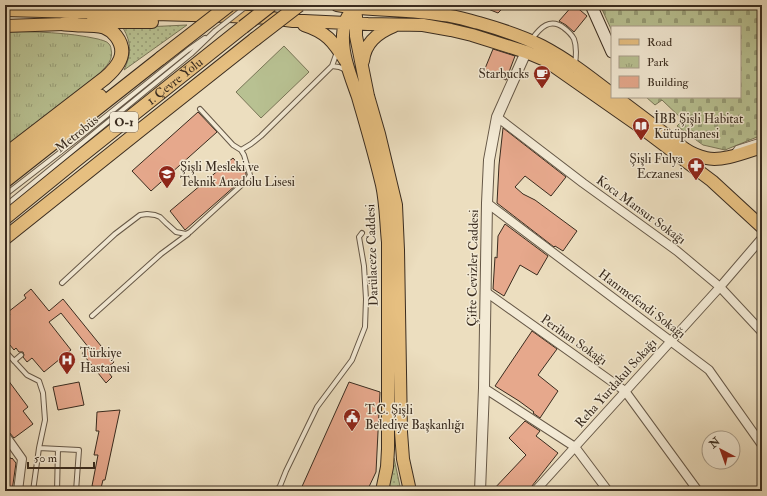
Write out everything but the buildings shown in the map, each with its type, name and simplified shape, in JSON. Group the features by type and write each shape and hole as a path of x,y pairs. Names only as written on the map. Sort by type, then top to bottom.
{"highway":[{"name":"1. Çevre Yolu","path":"5,218 271,5"},
{"path":"5,238 139,130 299,5"},
{"name":"1. Çevre Yolu","path":"5,182 161,58 229,10"},
{"path":"5,155 114,71 120,62 122,47 119,40 110,30 96,25 64,24"},
{"path":"5,167 112,89 161,58"}],"main road":[{"path":"338,5 425,12 465,19 498,29 528,46 545,60 635,123 712,181 762,227"},
{"path":"400,5 425,12"},
{"path":"591,5 611,50"},
{"path":"330,23 356,6"},
{"path":"351,23 356,6"},
{"path":"5,10 229,10 293,22 312,28 332,41 348,67"},
{"path":"5,26 64,24 83,21 180,22 229,10"},
{"path":"293,22 304,21 423,25 451,30 508,45 541,46 575,67 607,84"},
{"name":"Darülaceze Caddesi","path":"351,23 356,36 368,96 396,205 402,459 410,491"},
{"name":"Darülaceze Caddesi","path":"351,23 343,36 344,52 360,103 382,184 386,211 388,242 388,406 387,467 382,491"},
{"path":"363,66 366,50 372,40 386,29 398,25"},
{"path":"618,98 628,102 685,149 696,155 717,159 762,147"},
{"path":"628,102 635,123"},
{"path":"712,181 713,172 716,167 730,156"}],"street":[{"name":"Çifte Cevizler Caddesi","path":"480,491 486,292 486,203 489,160 497,117 528,46"},
{"name":"Koca Mansur Sokağı","path":"497,117 583,183 677,251 720,287 762,332"},
{"name":"Hanımefendi Sokağı","path":"486,203 709,370 762,446"},
{"name":"Reha Yurdakul Sokağı","path":"535,491 720,287 762,238"},
{"name":"Perihan Sokağı","path":"486,292 625,391 698,491"},
{"path":"484,388 575,447 608,491"},
{"path":"5,435 22,459 18,491"}],"lane":[{"name":"Metrobüs","path":"5,195 188,50 248,5"},
{"path":"528,46 540,28 554,23 560,24 570,32 575,40 575,67"},
{"name":"Metrobüs","path":"5,206 191,54 215,31"},
{"path":"241,150 261,136 332,66 337,54 337,48"},
{"path":"332,66 348,67"},
{"path":"92,316 161,254 190,232 247,180 250,175 241,150 233,145 200,109"},
{"path":"730,156 737,148 762,140"},
{"path":"62,283 116,234 140,216 147,214 155,215 160,217 176,232 186,234 190,232"},
{"path":"276,491 280,486 317,408 352,360 365,327 366,299 364,266 359,237 362,233"},
{"path":"5,350 27,375 39,381 43,393 45,420 39,448 33,491"},
{"path":"14,361 22,355"},
{"path":"39,448 79,450 76,491"},
{"path":"56,491 58,449"}],"green space":[{"path":"600,5 762,5 762,135 725,150 703,145 677,126 683,120 662,100 655,105 647,98 741,98 741,26 611,26 611,29"},
{"path":"187,25 124,70 130,49 126,33 123,28"},
{"path":"5,31 40,32 98,39 108,43 111,47 112,53 109,62 100,73 5,150"},
{"path":"284,46 309,72 261,118 236,92"},
{"path":"392,458 394,458 401,491 388,491"}],"place":[{"name":"Starbucks","path":"542,89"},
{"name":"İBB Şişli Habitat Kütüphanesi","path":"641,141"},
{"name":"Şişli Fulya Eczanesi","path":"696,181"},
{"name":"Şişli Mesleki ve Teknik Anadolu Lisesi","path":"167,189"},
{"name":"Türkiye Hastanesi","path":"67,375"},
{"name":"T.C. Şişli Belediye Başkanlığı","path":"352,432"}]}
